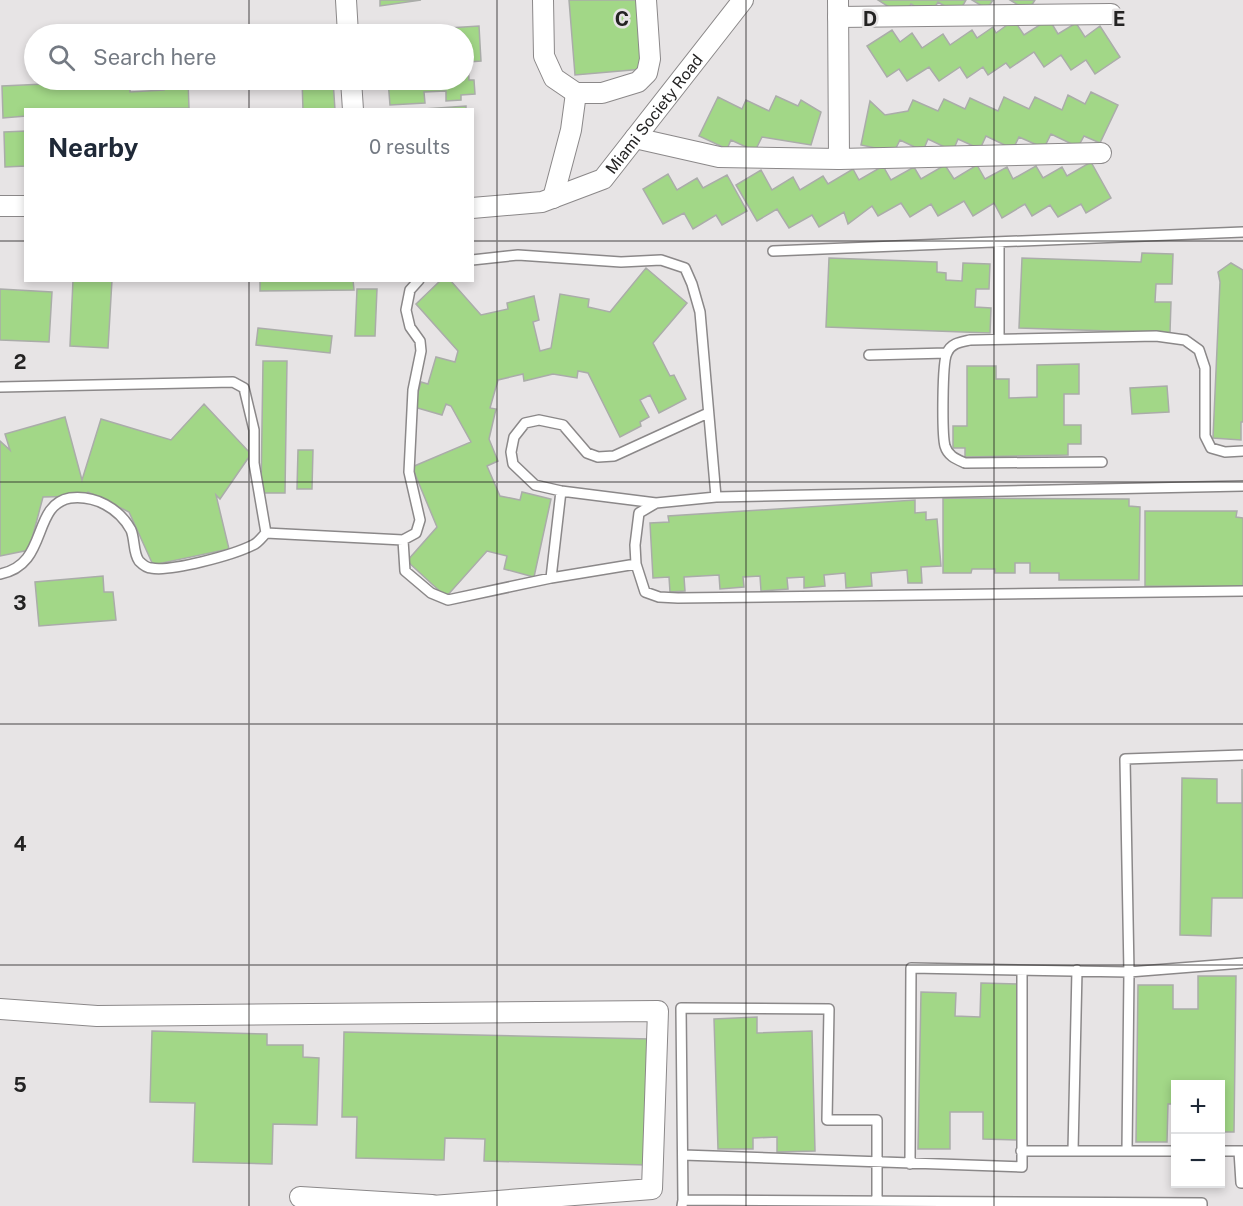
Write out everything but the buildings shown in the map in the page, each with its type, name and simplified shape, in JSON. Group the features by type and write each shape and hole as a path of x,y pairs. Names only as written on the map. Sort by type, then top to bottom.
{"street":[{"path":"346,0 347,24"},
{"path":"543,0 543,56 554,78 576,93 602,93 638,82 647,73 650,59 646,0"},
{"name":"Miami Society Road","path":"474,208 542,202 603,179 743,0"},
{"path":"839,159 838,9 1111,14"},
{"path":"352,90 353,108"},
{"path":"553,198 571,130 576,93"},
{"path":"635,138 719,157 839,159 1101,153"},
{"path":"0,206 24,206"},
{"path":"0,1009 97,1016 658,1011 652,1189 432,1206 300,1197"}],"lane":[{"path":"773,252 1243,232"},
{"path":"999,242 999,339"},
{"path":"474,260 518,255 621,262 661,260 685,268 700,312 716,497"},
{"path":"266,533 403,540 416,533 420,520 409,472 413,390 421,351 420,341 410,327 406,310 410,290 417,282"},
{"path":"1102,462 965,463 954,458 944,444 946,353 952,345 970,340 1156,336 1185,340 1199,350 1205,368 1204,436 1211,448 1225,452 1243,451"},
{"path":"869,355 946,353"},
{"path":"0,387 233,382 244,388 254,430 254,463 266,533"},
{"path":"708,413 614,456 598,457 587,453 563,425 539,420 525,423 514,437 511,452 513,464 536,484 561,491 656,503 716,497 1243,486"},
{"path":"551,578 561,491"},
{"path":"0,573 17,569 29,557 50,509 60,501 68,499 82,497 95,500 114,510 131,531 138,560 149,568 199,562 237,552 256,544 266,533"},
{"path":"656,503 639,513 636,525 636,564 645,592 659,597 1243,591"},
{"path":"403,540 405,571 431,593 448,600 551,578 636,564"},
{"path":"1127,1151 1129,972 1125,759 1243,755"},
{"path":"910,1164 911,968 1129,972 1243,963"},
{"path":"1073,1151 1077,970"},
{"path":"683,1155 1022,1167 1022,971"},
{"path":"877,1201 877,1120 827,1120 829,1010 681,1008 683,1203 877,1201 1202,1203 1202,1206"},
{"path":"1021,1151 1171,1151"},
{"path":"1225,1151 1241,1151 1241,1183 1243,1183"}]}
